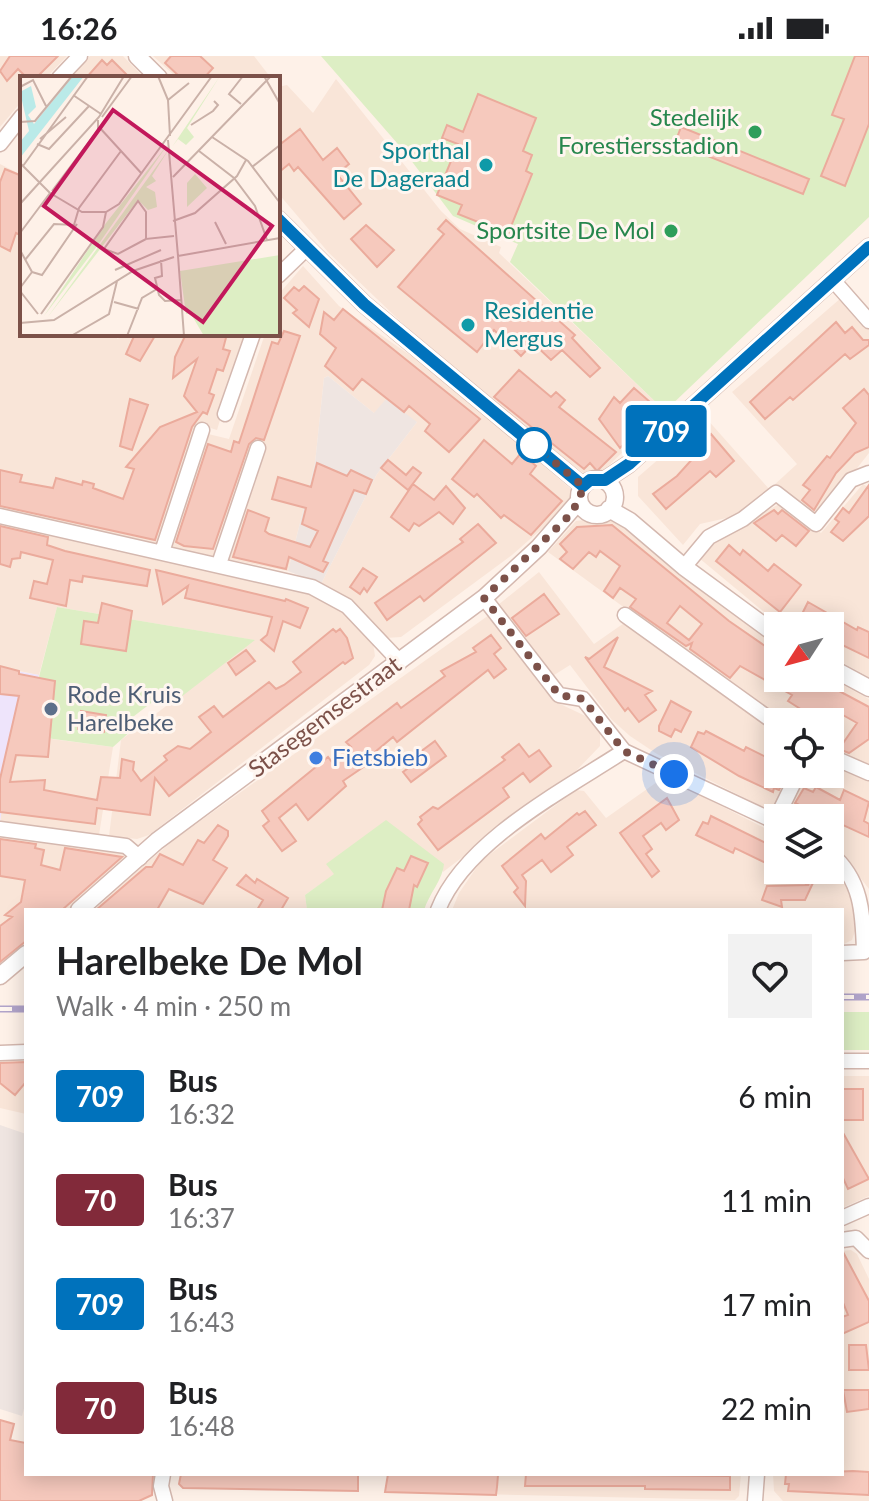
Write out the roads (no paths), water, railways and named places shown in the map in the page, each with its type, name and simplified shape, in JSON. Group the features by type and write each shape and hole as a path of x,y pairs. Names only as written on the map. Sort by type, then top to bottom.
{"street":[{"path":"61,76 80,56"},
{"path":"137,56 157,76"},
{"path":"0,144 20,119"},
{"path":"280,221 306,249 480,403 583,499 596,515 629,464 869,247"},
{"path":"280,274 306,249"},
{"path":"832,279 869,321"},
{"path":"225,414 252,336"},
{"path":"162,552 202,430"},
{"path":"219,564 258,448"},
{"path":"684,567 709,537 743,519 776,493 816,524 851,480 869,473"},
{"path":"583,499 590,480 610,494 630,521 684,567 764,626"},
{"name":"Stasegemsestraat","path":"81,908 157,841 484,598 583,499"},
{"path":"0,516 312,587 347,606 400,662"},
{"path":"484,598 559,695 583,699 624,751 764,816"},
{"path":"625,615 764,715"},
{"path":"844,675 869,688"},
{"path":"439,908 466,865 526,816 624,751"},
{"path":"844,762 869,773"},
{"path":"0,829 126,846 140,858"},
{"path":"844,868 862,902 864,952 844,953"},
{"path":"0,976 24,956"},
{"path":"0,1053 24,1052"},
{"path":"844,1061 869,1061"},
{"path":"844,1217 869,1206"},
{"path":"844,1240 856,1238 869,1251"},
{"path":"163,1476 161,1486 165,1501"},
{"path":"755,1501 757,1476"}],"railway":[{"path":"844,997 869,997"},
{"path":"0,1009 24,1009"}],"place":[{"name":"Stedelijk Forestiersstadion","path":"755,132"},
{"name":"Sporthal De Dageraad","path":"486,165"},
{"name":"Sportsite De Mol","path":"671,231"},
{"name":"Residentie Mergus","path":"468,325"},
{"name":"Rode Kruis Harelbeke","path":"51,709"},
{"name":"Fietsbieb","path":"316,758"}]}
